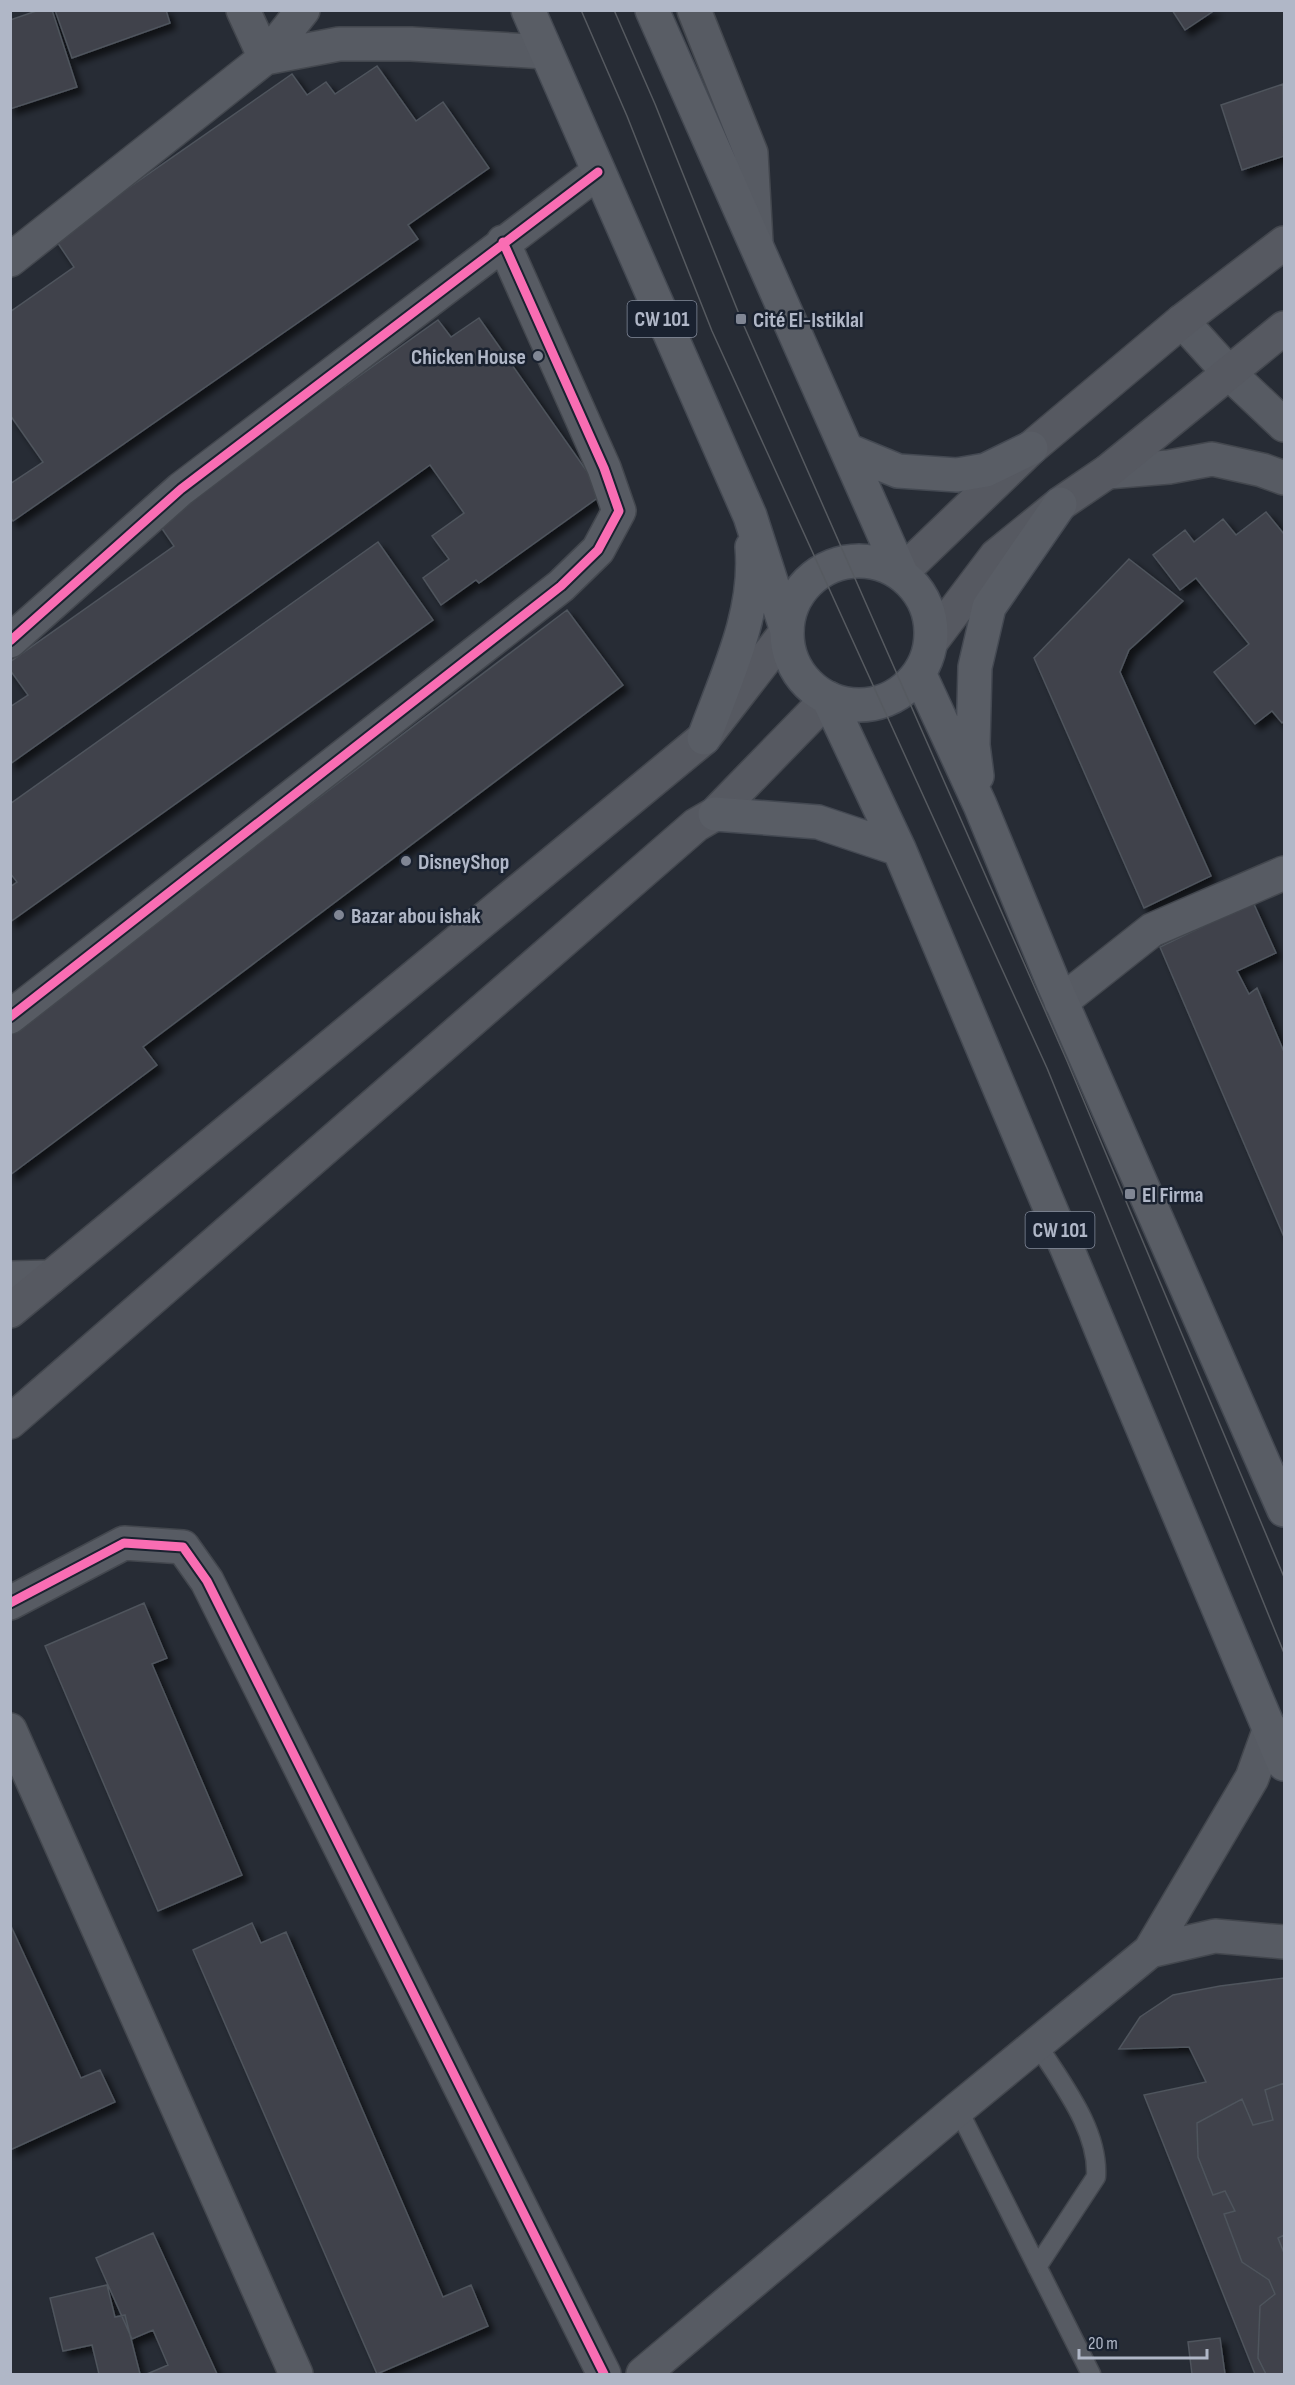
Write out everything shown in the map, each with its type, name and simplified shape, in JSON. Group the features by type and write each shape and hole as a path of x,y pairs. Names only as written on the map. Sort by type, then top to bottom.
{"main road":[{"name":"CW 101","path":"528,10 750,516 787,631"},
{"path":"652,10 901,573"},
{"path":"901,573 1031,448 1182,321 1284,243"},
{"path":"931,642 996,556 1060,504 1107,472 1284,328"},
{"path":"847,450 898,471 957,475 986,471 1031,448"},
{"path":"980,805 973,745 975,667 989,607 1060,504"},
{"path":"704,738 745,626 754,566 750,516"},
{"path":"858,560 880,563 901,573 915,586 926,603 931,622 931,642 927,658 919,674 904,690 888,699 868,705 848,705 828,698 812,687 798,671 790,652 787,631 791,610 801,590 822,571 836,564 858,560"},
{"path":"10,1311 704,738 787,631"},
{"path":"919,674 980,805 1061,1002 1284,1510"},
{"name":"CW 101","path":"828,698 899,849 1284,1764"},
{"path":"10,1422 696,825 715,814 828,698"},
{"path":"715,814 818,822 899,849"}],"street":[{"path":"243,10 265,58"},
{"path":"11,257 265,58 303,10"},
{"path":"694,10 752,153 756,242"},
{"path":"265,58 339,44 411,44 546,52"},
{"path":"10,641 181,489 598,172"},
{"path":"11,1015 561,586 598,550 619,511 604,468 503,242"},
{"path":"1182,321 1230,374 1284,425"},
{"path":"1107,472 1168,467 1212,459 1263,470 1284,478"},
{"path":"1061,1002 1152,930 1284,873"},
{"path":"10,1278 51,1277"},
{"path":"10,1603 124,1543 183,1547 207,1581 604,2374"},
{"path":"643,2374 958,2109 1150,1952 1252,1778 1270,1728"},
{"path":"10,1730 296,2374"},
{"path":"1150,1952 1215,1936 1284,1942"}],"lane":[{"path":"1037,2044 1078,2111 1097,2160 1096,2177 1037,2267"},
{"path":"958,2109 1091,2374"}],"building":[{"path":"39,10 52,10 77,87 10,109 10,20"},
{"path":"55,10 166,10 170,23 72,58"},
{"path":"1172,10 1215,10 1185,30"},
{"path":"377,66 416,121 443,102 489,168 408,225 418,239 13,521 10,517 10,484 43,462 10,415 10,312 74,267 55,239 292,74 307,95 326,82 335,94"},
{"path":"1283,84 1284,156 1242,170 1221,105"},
{"path":"479,318 603,494 479,583 476,580 441,605 423,578 449,559 432,536 464,513 430,465 10,764 10,707 28,695 10,670 10,662 174,546 154,517 279,433 438,320 451,337"},
{"path":"1266,512 1284,534 1284,721 1282,723 1272,711 1255,724 1214,672 1249,644 1196,578 1180,590 1153,555 1185,530 1194,542 1223,519 1236,535"},
{"path":"378,542 433,620 10,922 10,887 17,882 10,873 10,804"},
{"path":"1129,559 1183,601 1129,650 1120,672 1211,876 1144,908 1034,658"},
{"path":"567,610 623,685 143,1047 157,1065 10,1175 10,1031"},
{"path":"1253,902 1276,953 1237,971 1249,994 1257,988 1284,1052 1284,1237 1160,947"},
{"path":"144,1603 167,1658 152,1664 242,1875 158,1911 45,1646"},
{"path":"252,1923 261,1943 286,1932 443,2297 471,2285 488,2326 377,2374 193,1950"},
{"path":"10,1924 81,2078 100,2070 115,2102 10,2150"},
{"path":"1284,1978 1284,2374 1255,2374 1144,2095 1206,2082 1189,2047 1119,2049 1140,2017 1173,1995"},
{"path":"1284,2083 1284,2235 1278,2238 1284,2253 1284,2374 1266,2374 1258,2358 1260,2306 1275,2294 1269,2280 1242,2262 1224,2214 1235,2211 1225,2191 1213,2195 1198,2157 1197,2123 1242,2099 1253,2125 1273,2120 1265,2090"},
{"path":"153,2233 217,2374 147,2374 168,2365 153,2330 132,2339 96,2258"},
{"path":"107,2285 115,2317 125,2315 140,2374 99,2374 92,2345 63,2351 50,2298"},
{"path":"1220,2338 1225,2374 1192,2374 1188,2342"}],"tram line":[{"path":"581,10 627,116 712,331 1047,1068 1284,1653"},
{"path":"614,10 655,104 741,319 1067,1061 1284,1577"}],"cycle path":[{"path":"10,641 181,489 598,172"},
{"path":"10,1017 561,586 598,550 619,511 604,468 503,242"},
{"path":"10,1603 124,1543 183,1547 207,1581 604,2374"}],"place":[{"name":"Cité El-Istiklal","path":"741,319"},
{"name":"Chicken House","path":"538,356"},
{"name":"DisneyShop","path":"406,861"},
{"name":"Bazar abou ishak","path":"339,915"},
{"name":"El Firma","path":"1130,1194"}]}
